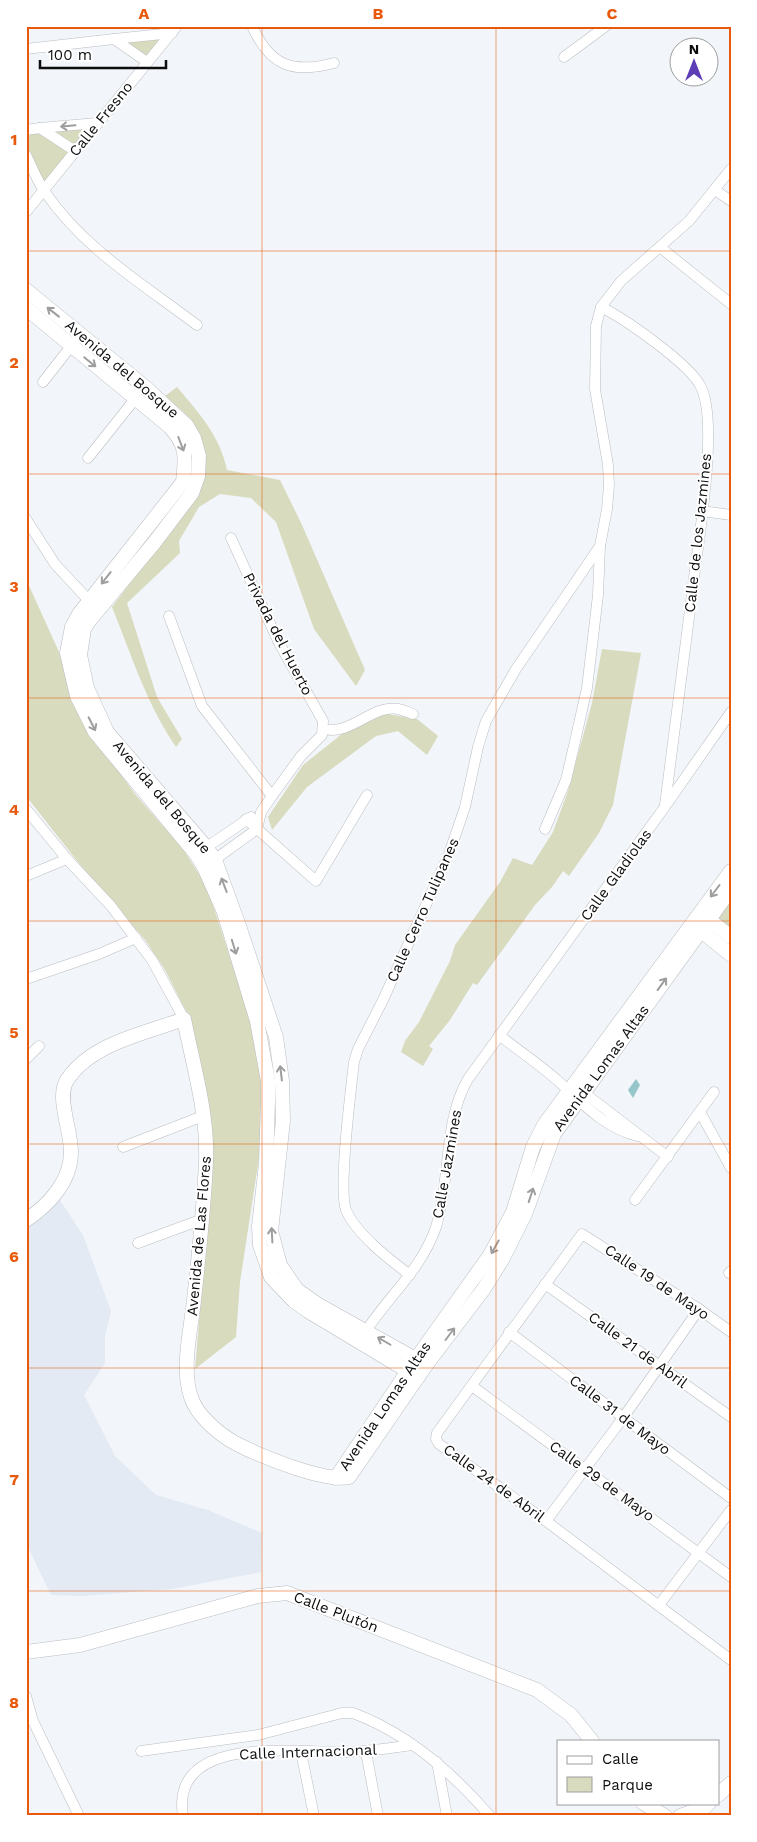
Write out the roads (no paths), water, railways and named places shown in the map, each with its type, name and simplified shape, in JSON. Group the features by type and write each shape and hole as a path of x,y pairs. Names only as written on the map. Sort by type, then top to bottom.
{"street":[{"path":"252,26 261,46 279,62 296,67 317,68 334,63"},
{"path":"564,57 606,26"},
{"path":"26,49 114,40 174,30"},
{"name":"Calle Fresno","path":"26,212 174,30"},
{"path":"114,40 147,62"},
{"path":"26,130 97,123"},
{"path":"40,128 75,151"},
{"path":"26,155 44,191 65,218 92,246 197,325"},
{"path":"545,828 566,780 587,688 598,595 600,546 607,509 609,485 608,465 596,389 596,326 601,307 622,281 689,221 731,170"},
{"path":"715,190 731,201"},
{"path":"661,248 731,304"},
{"name":"Avenida del Bosque","path":"26,290 145,387 187,426 194,438 199,456 198,476 192,493 154,543 93,604"},
{"name":"Calle de los Jazmines","path":"601,307 620,316 693,373 702,388 709,436 702,511 664,808"},
{"name":"Avenida del Bosque","path":"26,308 169,426 181,439 186,459 183,482 93,604 84,629 80,655 87,688 107,732 201,850 210,864 273,1028 280,1058 283,1121 271,1232 280,1265 297,1290 413,1374"},
{"path":"43,382 82,334"},
{"path":"88,458 145,387"},
{"path":"702,511 731,515"},
{"path":"26,519 55,564 93,604"},
{"name":"Privada del Huerto","path":"231,538 279,643 323,721 324,729"},
{"name":"Calle Cerro Tulipanes","path":"410,1275 390,1260 370,1240 354,1223 346,1210 344,1178 354,1062 358,1049 383,1000 452,846 465,807 478,747 486,721 516,669 600,546"},
{"path":"169,616 202,706 272,796"},
{"path":"210,864 257,830 261,812 301,756 322,735 324,729 337,730 386,710 397,708 413,714"},
{"name":"Calle Gladiolas","path":"499,1035 664,808 731,712"},
{"path":"246,819 316,881 367,795"},
{"name":"Avenida de Las Flores","path":"26,809 67,859 111,906 136,938 152,960 184,1019 203,1116 206,1158 203,1219 187,1368 191,1398 209,1424 234,1442 302,1470 336,1478"},
{"path":"201,850 246,819 261,812"},
{"path":"26,876 67,859"},
{"path":"700,922 731,871"},
{"path":"700,922 731,889"},
{"path":"700,922 731,937"},
{"path":"700,922 731,955"},
{"name":"Avenida Lomas Altas","path":"336,1478 349,1477 353,1474 421,1362 483,1290 504,1258 525,1214 548,1144 575,1092 700,922"},
{"path":"26,979 99,954 136,938"},
{"path":"27,1219 53,1197 68,1169 71,1153 63,1101 67,1081 78,1068 102,1050 184,1019"},
{"path":"499,1035 613,1120 668,1157"},
{"name":"Calle Jazmines","path":"363,1336 410,1275 431,1241 443,1204 453,1128 462,1089 499,1035"},
{"path":"26,1059 39,1046"},
{"path":"635,1200 714,1092"},
{"path":"700,1112 731,1168"},
{"path":"123,1148 203,1116"},
{"path":"138,1244 203,1219"},
{"name":"Calle 24 de Abril","path":"582,1234 437,1433 436,1439 439,1444 546,1521 731,1660"},
{"name":"Calle 19 de Mayo","path":"582,1234 699,1309 731,1332"},
{"name":"Calle 21 de Abril","path":"545,1284 731,1417"},
{"path":"546,1521 623,1418 699,1309"},
{"name":"Calle 31 de Mayo","path":"510,1332 731,1498"},
{"name":"Avenida del Bosque","path":"363,1336 421,1362"},
{"name":"Calle 29 de Mayo","path":"472,1386 731,1577"},
{"path":"659,1605 731,1510"},
{"name":"Calle Plutón","path":"26,1652 80,1646 258,1596 287,1594 537,1690 571,1715 591,1740"},
{"path":"26,1696 33,1721 79,1816"},
{"path":"141,1751 241,1738 342,1713 353,1713 413,1745 437,1762 490,1816"},
{"path":"241,1738 243,1753"},
{"name":"Calle Internacional","path":"183,1816 181,1802 184,1787 191,1774 203,1765 225,1756 243,1753 366,1752 413,1745"},
{"path":"302,1752 314,1816"},
{"path":"366,1752 378,1816"},
{"path":"437,1762 447,1816"},
{"path":"720,1793 731,1783"},
{"path":"644,1804 665,1816"},
{"path":"680,1816 705,1807 708,1804"}],"water":[{"path":"636,1079 640,1085 633,1098 628,1090"}]}
